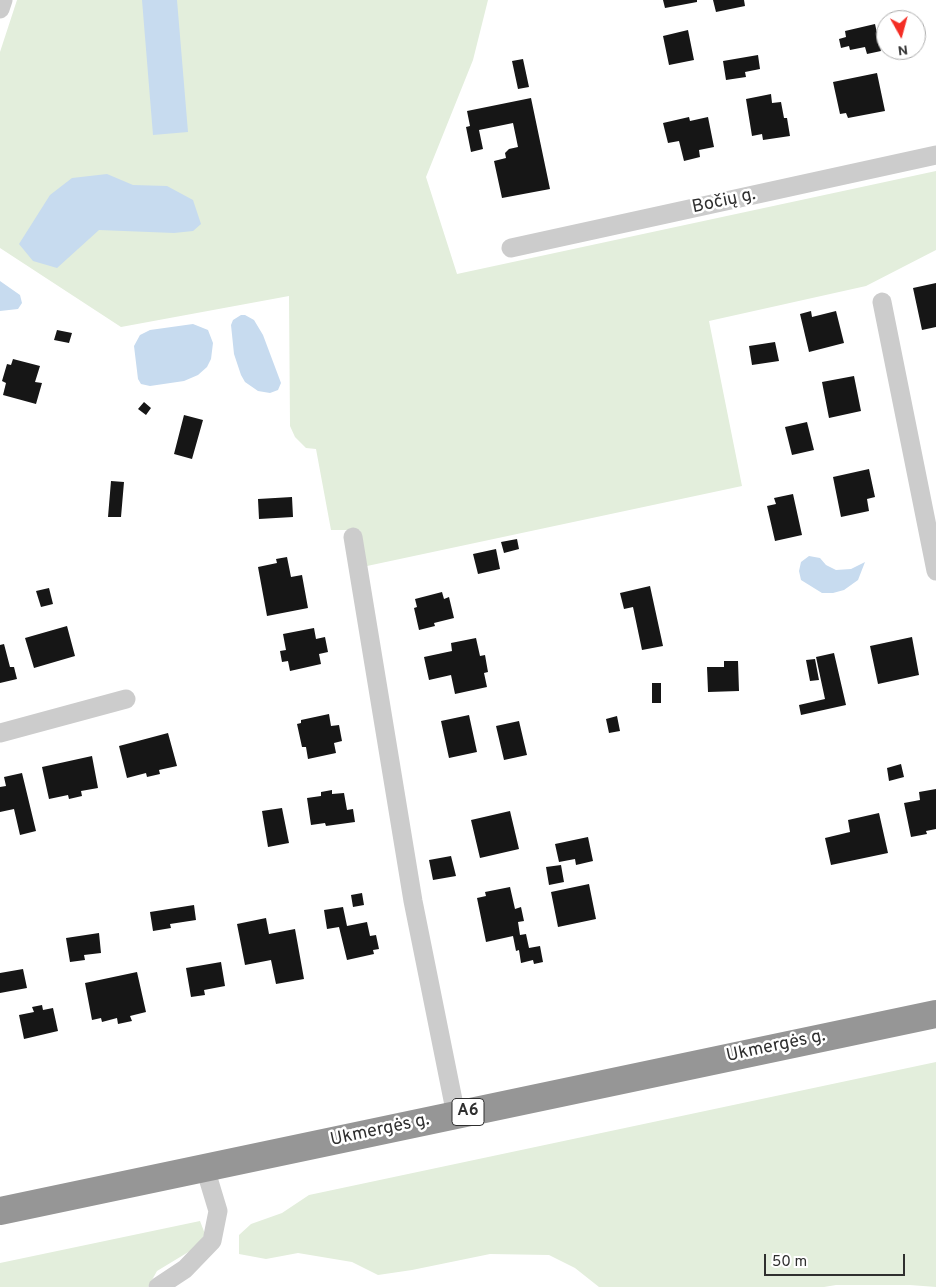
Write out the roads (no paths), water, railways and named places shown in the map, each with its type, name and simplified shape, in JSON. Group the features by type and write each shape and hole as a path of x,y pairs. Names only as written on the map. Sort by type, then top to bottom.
{"highway":[{"name":"Ukmergės g.","path":"0,1211 936,1014"}],"street":[{"path":"0,9 2,0"},
{"name":"Bočių g.","path":"511,248 936,155"},
{"path":"882,302 936,571"},
{"path":"353,537 413,901 456,1115"},
{"path":"0,733 126,699"},
{"path":"158,1287 185,1269 212,1241 218,1211 205,1168"}],"water":[{"path":"142,0 177,0 188,132 153,135"},
{"path":"107,174 133,185 167,186 193,200 201,224 193,231 174,233 99,230 57,268 33,261 19,244 50,195 72,178"},
{"path":"0,281 20,295 22,303 18,309 0,311"},
{"path":"241,315 254,320 263,335 281,383 278,390 270,393 258,391 245,382 241,375 234,354 231,325 233,320"},
{"path":"193,324 208,330 213,343 211,359 207,367 198,375 184,381 150,386 141,384 138,379 134,346 140,335 150,330"},
{"path":"809,556 820,558 826,565 836,570 851,569 865,562 858,580 844,590 822,593 801,580 799,571 801,562"}]}
